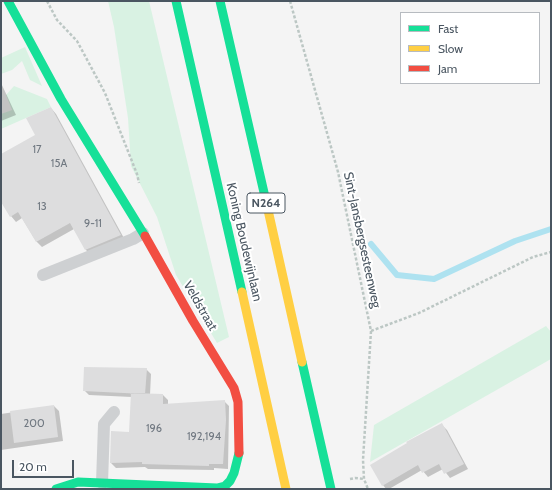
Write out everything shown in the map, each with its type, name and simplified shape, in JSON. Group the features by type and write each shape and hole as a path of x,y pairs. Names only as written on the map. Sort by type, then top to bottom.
{"main road":[{"name":"Veldstraat","path":"8,1 61,99 143,233 193,321 234,388 238,402 239,453 237,464 230,481 225,486 78,482 56,489"},
{"name":"Koning Boudewijnlaan","path":"176,1 286,489"},
{"name":"N264","path":"220,1 331,489"}],"lane":[{"path":"43,275 133,239 143,233"},
{"path":"102,483 104,424 114,412"}],"path":[{"path":"47,1 57,20 77,41 105,93 137,174 140,189"},
{"name":"Sint-Jansbergsesteenweg","path":"290,1 338,172 371,330 363,460 364,479 368,489"},
{"path":"371,330 419,313 533,257 551,252"},
{"path":"346,480 355,478 364,479"}],"green space":[{"path":"108,1 149,1 229,337 217,343 176,275 157,217 131,166 128,118 114,27"},
{"path":"25,47 42,86 30,80 22,61 12,70 1,74 1,58"},
{"path":"14,86 47,99 51,107 1,129 1,114 12,110 6,95"},
{"path":"546,326 551,332 551,359 370,462 374,425"}],"building":[{"path":"51,107 121,235 85,250 70,223 36,242 18,212 10,217 1,202 1,154 35,135 26,118"},
{"path":"84,367 147,368 145,394 83,391"},
{"path":"131,393 163,394 163,404 225,400 226,420 223,464 209,464 209,466 142,464 142,462 110,463 111,431 129,432"},
{"path":"54,405 58,437 14,443 10,411"},
{"path":"442,423 464,464 444,474 439,464 422,473 418,465 382,486 370,465 407,443 406,442"}],"waterway":[{"path":"371,244 397,275 434,279 515,241 551,229"}],"traffic: fast":[{"path":"8,1 61,99 145,236"},
{"path":"176,1 242,292"},
{"path":"220,1 268,210"},
{"path":"302,362 331,489"},
{"path":"56,489 78,482 217,488 225,486 230,481 234,473 239,453"}],"traffic: slow":[{"path":"268,210 302,362"},
{"path":"242,292 286,489"}],"traffic: jam":[{"path":"145,236 193,321 234,388 238,402 239,453"}]}
